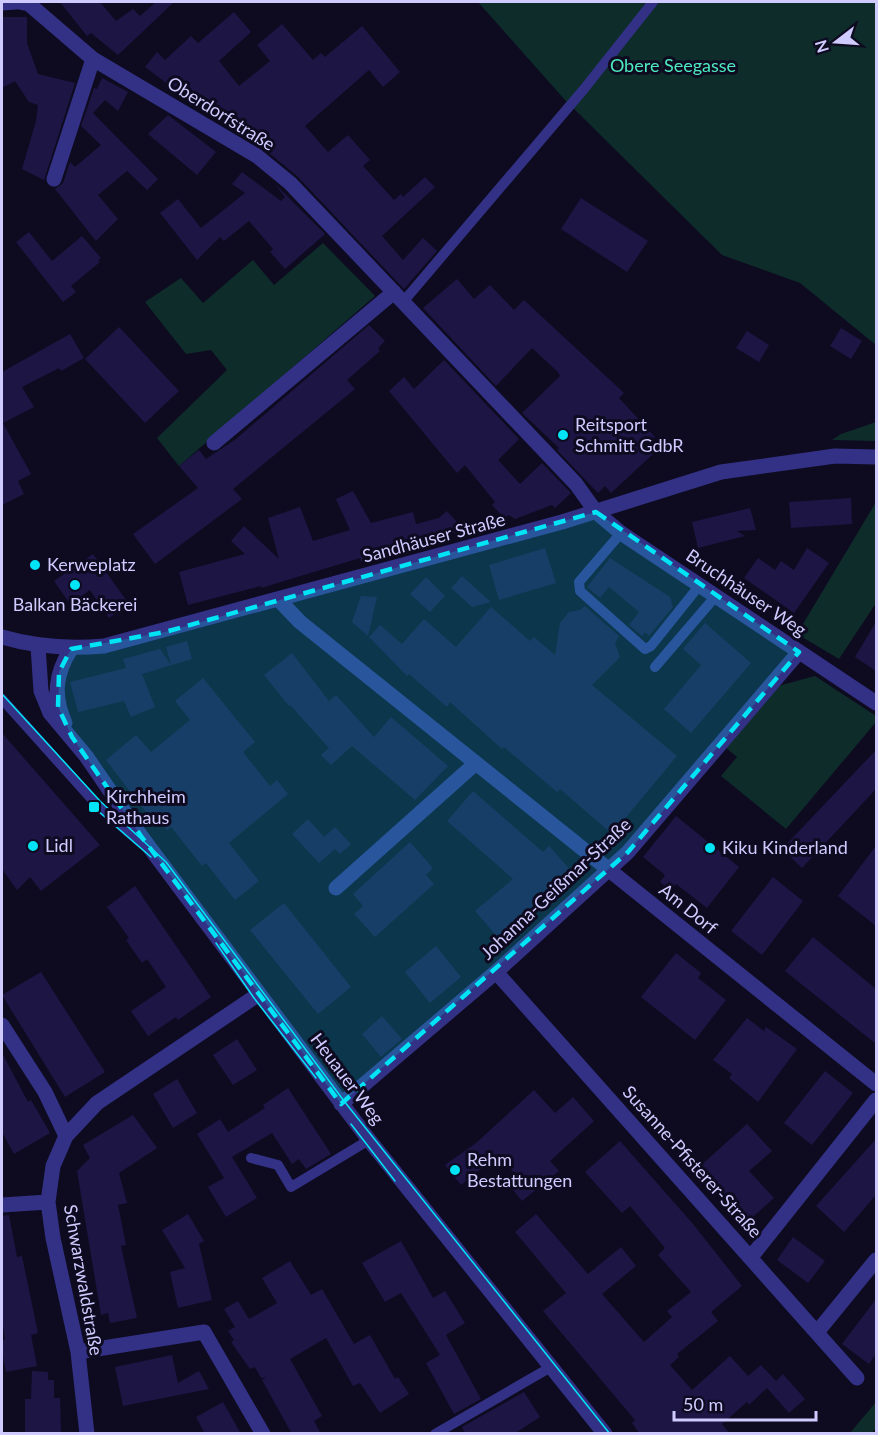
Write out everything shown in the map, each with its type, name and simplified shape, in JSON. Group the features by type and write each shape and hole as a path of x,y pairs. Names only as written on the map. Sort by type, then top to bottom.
{"street":[{"name":"Oberdorfstraße","path":"2,3 29,4 93,59 257,156 290,183 576,484 596,512"},
{"path":"54,179 93,59"},
{"path":"214,443 398,297"},
{"name":"Sandhäuser Straße","path":"2,637 38,646 71,649 104,646 280,601 596,512 721,472 835,456 876,457"},
{"name":"Bruchhäuser Weg","path":"596,512 621,533 876,704"},
{"name":"Am Dorf","path":"280,601 300,622 876,1084"},
{"name":"Heuauer Weg","path":"38,646 38,669 45,704 72,737 154,853 341,1104 605,1434"},
{"name":"Heuauer Weg","path":"71,649 59,672 56,688 58,707 72,737"},
{"name":"Johanna-Geißmar-Straße","path":"341,1104 496,972 628,852 799,652"},
{"path":"336,888 476,763"},
{"name":"Susanne-Pfisterer-Straße","path":"496,972 818,1331 857,1378"},
{"name":"Schwarzwaldstraße","path":"87,1434 78,1352 53,1238 48,1202 53,1166 66,1136 97,1103 259,994"},
{"path":"2,1025 45,1092 66,1136"},
{"path":"751,1257 876,1100"},
{"path":"2,1205 48,1202"},
{"path":"818,1331 876,1260"},
{"path":"78,1352 204,1332 263,1434"}],"lane":[{"path":"398,297 585,89 653,2"},
{"path":"621,533 579,582 580,591 645,649 651,646 699,586"},
{"path":"655,667 715,597"},
{"path":"2,699 98,805 154,853"},
{"path":"251,1158 278,1165 291,1187 369,1140"},
{"path":"435,1434 550,1367"}],"highlighted area":[{"path":"596,512 799,652 628,852 341,1104 141,836 72,737 58,707 59,672 71,649 165,632"}],"green space":[{"name":"Obere Seegasse","path":"478,2 876,2 876,345 800,283 722,255 565,100"},
{"path":"323,243 375,296 179,466 157,438 227,370 211,350 186,354 145,302 181,278 203,303 253,260 274,285"},
{"path":"876,422 876,441 832,440 841,434"},
{"path":"876,502 876,603 839,659 797,634"},
{"path":"815,676 876,716 876,722 786,829 721,776 737,757 725,747 778,686"},
{"path":"876,1402 876,1428 872,1433 850,1433"}],"building":[{"path":"60,2 100,2 116,21 133,9 140,16 156,2 174,2 118,55 91,33 87,36"},
{"path":"234,12 251,32 219,61 239,86 270,61 257,45 282,24 313,60 321,53 325,57 362,26 400,72 383,87 369,70 305,126 328,152 348,135 370,160 363,166 394,200 401,194 403,197 425,177 435,187 382,236 403,260 423,238 437,251 404,289 297,176 263,148 235,132 215,106 207,111 188,87 181,94 145,67 157,52 165,60 191,36 198,43"},
{"path":"2,17 27,17 27,43 38,74 75,83 44,180 22,169 36,121 38,105 29,102 15,81 2,88"},
{"path":"102,78 128,92 118,111 105,100 93,113 158,179 147,190 127,171 98,195 118,219 96,241 55,189 63,183 70,162 75,167 101,145 81,126 94,88 97,89"},
{"path":"168,115 216,152 197,175 148,134"},
{"path":"242,172 281,201 285,197 274,183 325,234 285,269 270,252 273,249 249,221 224,241 220,237 197,260 160,213 178,199 201,228 245,193 232,184"},
{"path":"581,198 648,241 627,272 561,229"},
{"path":"29,232 52,261 82,236 101,258 98,260 100,262 71,286 76,292 63,302 16,242"},
{"path":"457,279 474,299 490,285 514,310 524,300 624,393 619,398 655,437 645,446 653,454 611,493 605,486 598,493 557,450 559,448 522,413 560,376 558,372 532,348 496,386 423,308"},
{"path":"369,325 385,341 378,348 380,351 347,380 355,389 233,489 242,499 155,564 133,534 198,488 179,466 199,450 206,459 236,439"},
{"path":"119,327 179,391 145,423 85,359"},
{"path":"841,328 862,341 851,359 830,346"},
{"path":"747,331 769,345 759,362 736,348"},
{"path":"70,334 84,358 61,371 59,368 22,387 34,407 3,423 31,474 18,481 24,494 2,505 2,372"},
{"path":"444,360 519,439 498,460 520,484 542,463 571,493 555,508 552,505 515,519 509,515 504,518 492,505 495,502 465,465 457,473 389,391 404,377 414,389"},
{"path":"353,491 371,523 413,512 416,524 439,518 447,511 464,530 361,562 360,558 261,588 261,586 188,605 179,572 245,554 231,541 244,526 279,559 268,518 300,507 313,541 350,530 336,499"},
{"path":"851,498 852,524 791,528 789,502"},
{"path":"750,508 756,530 737,531 745,536 698,548 692,522"},
{"path":"545,548 556,583 499,600 489,565"},
{"path":"807,548 829,563 794,613 744,578 758,558 775,570 781,561 794,570"},
{"path":"93,554 129,604 109,618 90,590 70,604 54,581"},
{"path":"610,558 670,597 673,607 649,636 645,632 642,636 629,625 639,612 609,587 600,598 587,587"},
{"path":"462,576 491,602 472,607 451,588"},
{"path":"426,577 445,596 430,612 410,594"},
{"path":"361,596 377,597 368,636 352,622"},
{"path":"585,606 619,636 615,644 620,657 592,685 677,756 612,834 560,789 557,792 504,747 502,749 450,702 447,707 409,674 407,676 369,637 380,625 402,644 424,619 456,647 491,607 530,641 534,637 555,655 560,623 569,612 580,610"},
{"path":"876,622 876,671 855,657"},
{"path":"705,623 751,663 691,733 664,709 701,665 683,649"},
{"path":"187,641 192,659 142,674 155,707 131,717 124,701 78,712 70,682 126,668 123,659 160,649 171,665 166,647"},
{"path":"292,653 329,701 336,695 374,737 391,717 448,766 415,800 352,746 331,765 321,755 329,748 289,706 264,675"},
{"path":"203,678 255,742 243,752 270,786 277,780 288,794 229,843 259,881 235,900 206,863 202,866 171,827 167,830 155,816 151,819 106,760 136,735 151,752 190,720 175,701"},
{"path":"2,733 100,845 41,891 30,877 17,890 2,869"},
{"path":"876,750 876,789 802,868 782,849"},
{"path":"473,791 543,852 549,846 575,875 501,941 475,911 513,879 447,821"},
{"path":"676,816 739,867 707,908 676,884 671,891 660,882 665,875 643,857"},
{"path":"308,819 324,837 335,827 351,844 340,854 335,849 319,863 292,834"},
{"path":"410,842 433,868 426,875 434,884 375,937 354,914 363,906 353,894"},
{"path":"876,846 876,926 838,896"},
{"path":"773,877 803,901 762,955 731,931"},
{"path":"135,886 211,997 178,1020 176,1017 148,1036 131,1011 166,987 147,959 142,963 126,940 129,938 107,907"},
{"path":"284,903 351,987 318,1014 250,930"},
{"path":"813,937 876,989 876,1044 785,971"},
{"path":"436,946 461,977 430,1003 405,972"},
{"path":"676,953 701,973 698,978 726,1000 695,1040 641,997"},
{"path":"41,972 105,1072 65,1097 2,995"},
{"path":"382,1016 402,1039 381,1057 362,1034"},
{"path":"747,1018 764,1031 766,1027 797,1049 758,1102 729,1078 732,1074 713,1060"},
{"path":"237,1039 257,1070 233,1085 213,1055"},
{"path":"2,1053 28,1102 31,1100 50,1133 14,1154 2,1132"},
{"path":"825,1071 853,1093 812,1145 784,1123"},
{"path":"177,1079 197,1113 173,1128 153,1094"},
{"path":"288,1088 331,1154 306,1169 299,1159 292,1164 272,1133 232,1157 257,1198 226,1217 208,1187 224,1178 197,1134 220,1119 228,1132 265,1108 263,1105"},
{"path":"534,1090 555,1113 573,1097 594,1121 550,1161 559,1171 522,1201 509,1185 518,1177 498,1155 461,1185 445,1165 476,1143"},
{"path":"133,1115 157,1148 119,1173 127,1203 118,1205 126,1245 121,1246 137,1318 110,1323 108,1313 101,1315 77,1171 90,1158 83,1145"},
{"path":"747,1124 772,1151 749,1171 774,1198 747,1222 699,1167"},
{"path":"876,1139 876,1195 844,1232 816,1206"},
{"path":"620,1141 693,1224 742,1286 711,1312 718,1321 677,1354 679,1357 670,1365 692,1390 730,1356 748,1376 761,1365 776,1381 783,1374 805,1399 789,1413 767,1388 749,1405 747,1402 722,1424 730,1434 640,1434 632,1423 635,1420 543,1311 566,1293 515,1232 536,1214 588,1274 621,1247 636,1266 602,1294 644,1342 672,1317 667,1311 691,1292 658,1255 665,1248 630,1206 622,1213 585,1172"},
{"path":"188,1214 204,1241 199,1244 212,1300 178,1308 170,1272 185,1268 162,1230"},
{"path":"9,1215 17,1257 22,1256 38,1333 31,1335 37,1366 6,1372 2,1352 2,1340 5,1340 2,1319 2,1216"},
{"path":"793,1237 825,1261 808,1283 777,1260"},
{"path":"401,1241 433,1298 445,1291 465,1323 446,1335 481,1399 454,1414 426,1363 440,1355 401,1293 385,1302 362,1263"},
{"path":"290,1261 311,1295 322,1289 354,1344 370,1335 395,1379 398,1377 409,1394 380,1413 360,1383 353,1386 326,1338 290,1359 322,1416 314,1421 321,1434 292,1434 262,1380 266,1377 261,1378 255,1367 250,1369 231,1342 234,1340 228,1331 235,1327 224,1309 238,1301 249,1319 277,1303 262,1278"},
{"path":"876,1299 876,1354 869,1364 842,1344"},
{"path":"172,1355 178,1383 199,1371 209,1389 123,1406 115,1367"},
{"path":"32,1371 48,1372 48,1380 54,1380 54,1398 60,1398 61,1432 25,1433 25,1399 31,1399"},
{"path":"524,1392 540,1417 514,1434 465,1434 462,1427"},
{"path":"223,1402 241,1434 205,1434 196,1417"}],"tram line":[{"path":"2,694 100,801 166,862 344,1101 610,1434"},
{"path":"97,810 151,857"},
{"path":"216,943 254,998 316,1078"},
{"path":"351,1124 395,1181"}],"place":[{"name":"Reitsport Schmitt GdbR","path":"563,435"},
{"name":"Kerweplatz","path":"35,565"},
{"name":"Balkan Bäckerei","path":"75,585"},
{"name":"Kirchheim Rathaus","path":"94,807"},
{"name":"Lidl","path":"33,846"},
{"name":"Kiku Kinderland","path":"710,848"},
{"name":"Rehm Bestattungen","path":"455,1170"}]}
